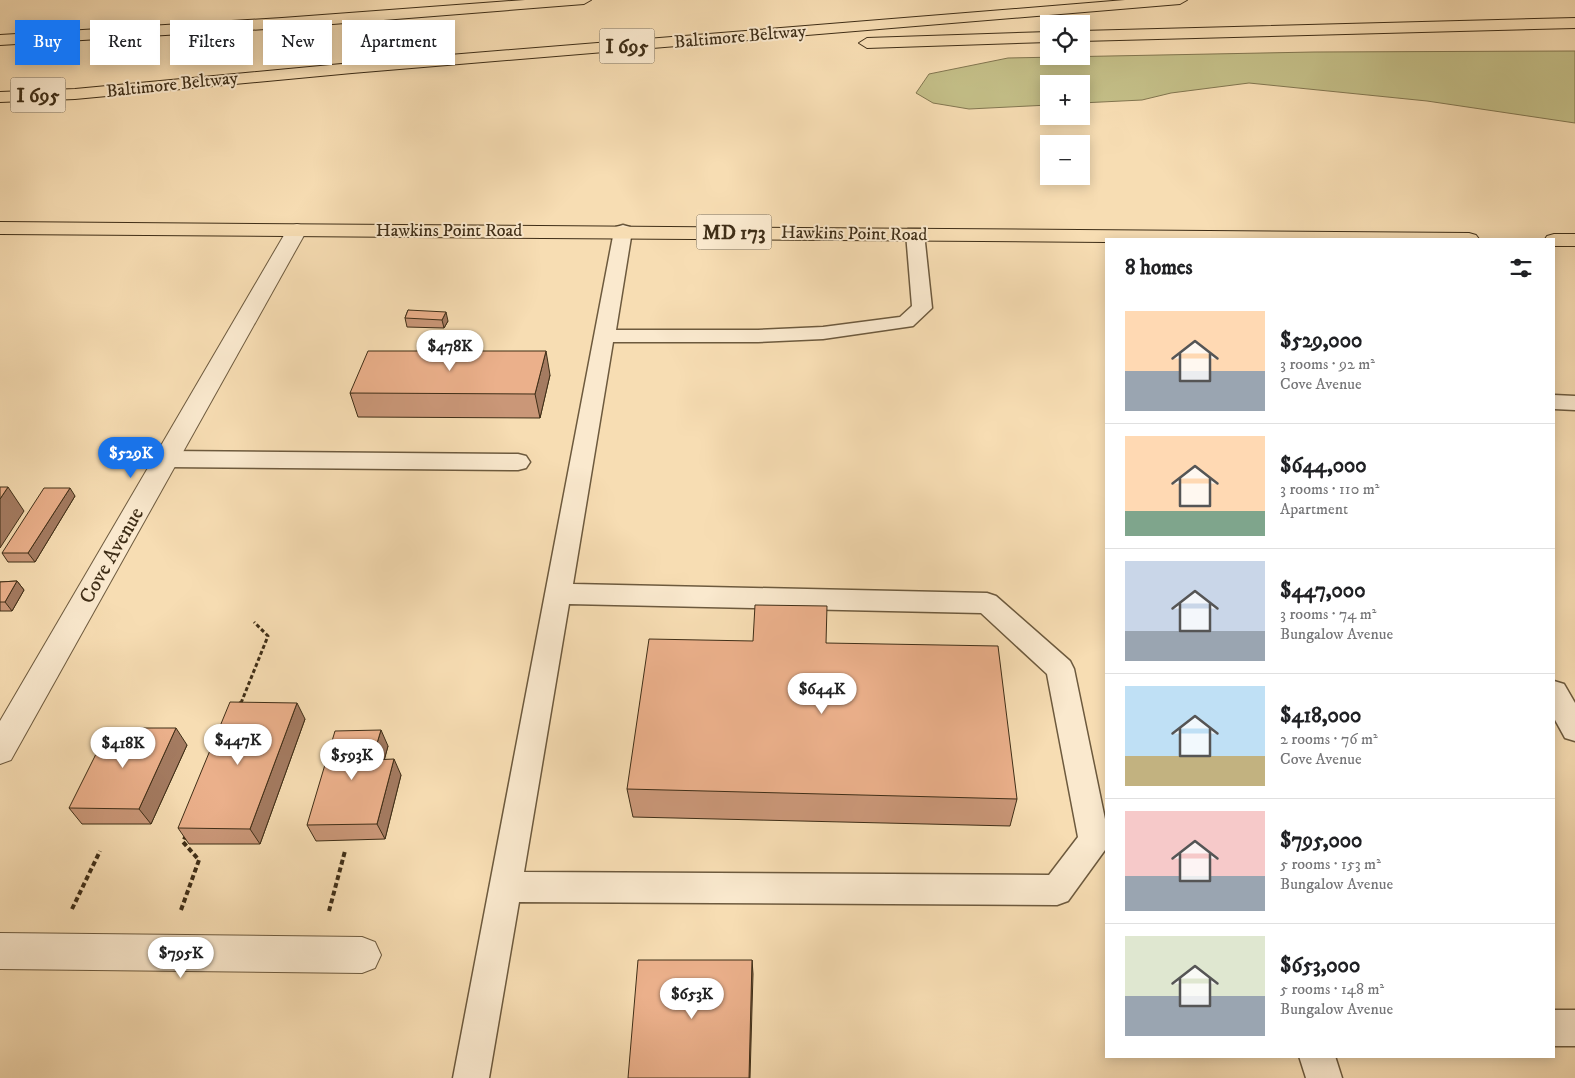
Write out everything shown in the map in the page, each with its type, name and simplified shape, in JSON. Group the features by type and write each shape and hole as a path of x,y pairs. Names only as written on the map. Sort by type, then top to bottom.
{"main road":[{"path":"471,9 543,0"},
{"path":"0,40 584,0"},
{"name":"Baltimore Beltway","path":"0,97 75,94 352,68 1180,0"},
{"path":"1090,36 1575,23"},
{"path":"855,44 1040,37"},
{"path":"75,94 373,76 638,54 828,45"},
{"name":"Hawkins Point Road","path":"0,228 623,231 1358,238"},
{"path":"1555,240 1575,240"}],"street":[{"name":"Cove Avenue","path":"0,750 297,230"},
{"path":"0,951 362,955"}],"lane":[{"path":"471,1078 623,231"},
{"path":"604,336 823,333 906,322 922,308 915,234"},
{"path":"1555,402 1575,403"},
{"path":"166,459 518,462"},
{"path":"506,887 1057,890 1094,840 1060,669 988,603 558,594"},
{"path":"1555,694 1575,729"},
{"path":"1555,1028 1575,1028"},
{"path":"1318,1058 1324,1078"}],"path":[{"path":"239,707 268,636 254,622"},
{"path":"179,916 199,860 183,842 187,833"},
{"path":"71,913 100,851"},
{"path":"328,918 345,851"}],"shaded area":[{"path":"1575,51 1575,123 1427,101 1249,83 1171,93 1142,100 1090,103 1090,75 1040,75 1040,105 969,109 933,103 916,93 929,74 1008,58 1040,57 1040,65 1090,65 1090,56 1314,52"}],"building":[{"path":"408,310 446,312 442,320 405,318"},
{"path":"368,351 546,351 535,394 350,393"},
{"path":"0,487 8,487 0,499"},
{"path":"44,488 70,488 28,553 2,553"},
{"path":"17,581 5,602 0,602 0,582"},
{"path":"755,605 827,606 826,643 998,646 1017,799 627,789 649,639 753,641"},
{"path":"230,702 297,703 250,829 178,828"},
{"path":"109,728 176,728 139,809 69,808"},
{"path":"381,730 372,760 394,759 377,824 307,825 335,731"},
{"path":"638,960 752,960 749,1078 628,1078"}]}
